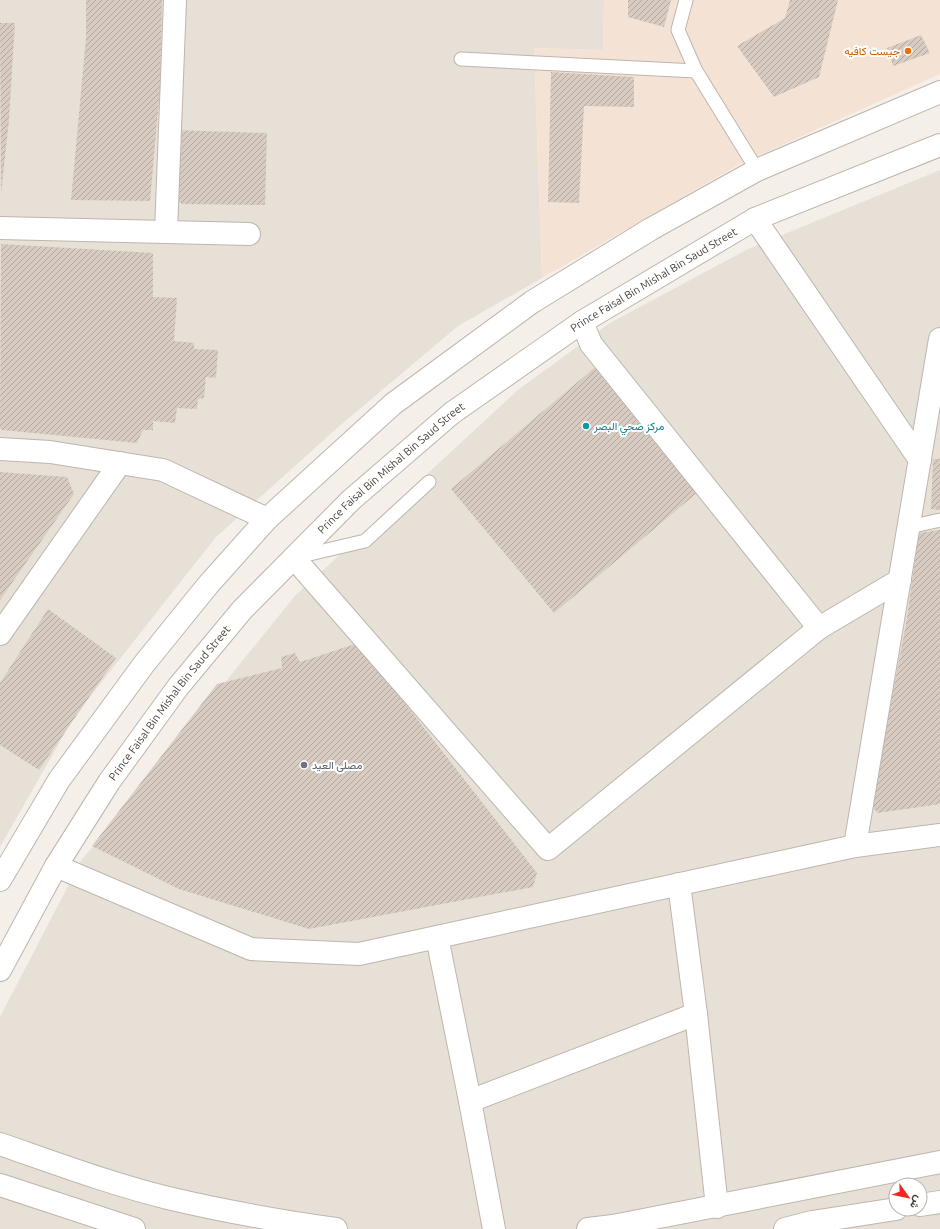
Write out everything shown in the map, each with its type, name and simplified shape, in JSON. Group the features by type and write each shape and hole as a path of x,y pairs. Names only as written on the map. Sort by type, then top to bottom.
{"street":[{"path":"166,232 175,0"},
{"path":"0,880 59,780 144,664 208,585 267,519 393,404 532,302 651,229 757,170 940,92"},
{"name":"Prince Faisal Bin Mishal Bin Saud Street","path":"0,970 56,866 109,782 178,687 242,610 351,500 452,412 582,322 755,219 940,145"},
{"path":"755,219 920,460"},
{"path":"0,228 249,234"},
{"path":"582,322 591,344 819,628"},
{"path":"855,846 920,460 936,382 940,338"},
{"path":"0,449 50,452 163,470 267,519"},
{"path":"0,634 120,463"},
{"path":"294,558 548,849 819,628 900,580"},
{"path":"56,866 251,949 359,954 855,846 940,835"},
{"path":"679,884 696,1014 717,1207"},
{"path":"436,937 470,1101 494,1229"},
{"path":"470,1101 696,1014"},
{"path":"0,1144 87,1174 167,1198 272,1220 336,1229"},
{"path":"588,1229 613,1226 717,1207 940,1162"},
{"path":"0,1185 134,1229"},
{"path":"928,1204 940,1202"},
{"path":"785,1229 888,1211"}],"lane":[{"path":"686,0 678,30 696,71 757,170"},
{"path":"461,59 696,71"},
{"path":"294,558 365,541 429,482"},
{"path":"909,527 940,520"}],"shaded area":[{"path":"0,0 604,0 603,50 534,48 542,278 458,326 336,429 216,537 74,717 0,847"},
{"path":"604,0 940,0 940,74 740,164 542,278 534,48 603,50"},
{"path":"940,170 940,1229 0,1229 0,1017 81,861 294,597 519,389 610,323 748,249"}],"building":[{"path":"86,0 162,0 160,88 150,201 71,200 86,38"},
{"path":"628,0 671,0 664,27 628,17"},
{"path":"790,0 838,0 819,77 774,97 737,46 785,18"},
{"path":"0,23 15,23 9,120 1,194"},
{"name":"جيست كافيه","path":"921,35 930,53 893,66 887,48"},
{"path":"551,72 634,77 634,107 584,106 579,203 548,202"},
{"path":"174,130 267,133 265,205 182,204 171,196"},
{"path":"1,244 153,253 153,297 177,298 174,341 194,343 194,349 218,350 216,378 206,377 204,398 198,399 197,409 177,408 175,423 153,421 153,430 143,430 137,443 2,430 0,428"},
{"name":"مركز صحي البصر","path":"599,364 697,493 554,613 451,489"},
{"path":"933,459 940,459 940,510 931,509"},
{"path":"0,472 67,477 74,494 0,600"},
{"path":"940,530 940,804 878,813 871,806 906,624 919,533"},
{"path":"48,609 116,658 39,770 0,745 0,683"},
{"name":"مصلى العيد","path":"358,643 537,873 533,887 309,929 179,889 92,846 217,684 282,668 281,657 295,653 300,662"}],"place":[{"name":"جيست كافيه","path":"908,51"},
{"name":"مركز صحي البصر","path":"586,426"},
{"name":"مصلى العيد","path":"304,765"}]}
